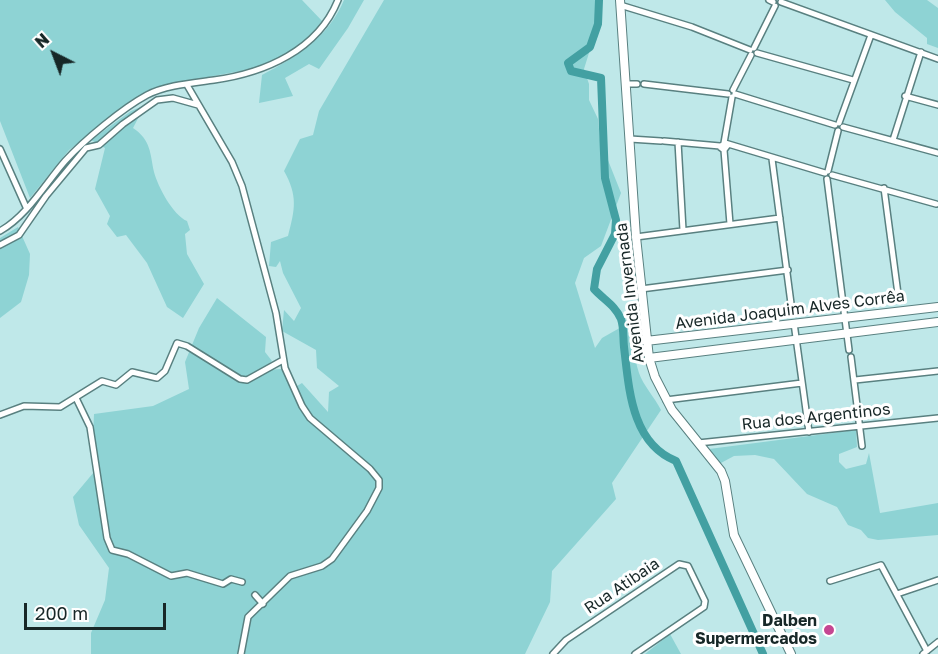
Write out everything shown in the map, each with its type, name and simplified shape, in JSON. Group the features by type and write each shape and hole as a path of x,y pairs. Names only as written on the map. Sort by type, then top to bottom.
{"main road":[{"name":"Avenida Invernada","path":"620,2 636,237 649,358 666,400 697,444 716,464 725,481 734,535 791,654"},
{"name":"Avenida Joaquim Alves Corrêa","path":"646,341 844,316 938,307"},
{"name":"Avenida Joaquim Alves Corrêa","path":"649,358 938,322"}],"street":[{"path":"0,231 26,207 79,146 148,95 246,74 287,57 326,26 338,0"},
{"path":"620,2 681,23 753,52 853,80"},
{"path":"730,224 724,146 732,94 775,2 938,59"},
{"path":"862,446 828,175 839,126 853,80 871,35"},
{"path":"892,140 921,52"},
{"path":"625,84 637,84"},
{"path":"644,84 732,94 938,153"},
{"path":"187,85 232,162 242,186 276,313 283,360 305,412 343,449 376,474 380,483 368,511 332,559 322,566 290,576 245,624 241,654"},
{"path":"905,96 938,105"},
{"path":"0,245 19,235 46,196 86,148 99,146 123,124 157,100 173,98 198,105"},
{"path":"630,139 724,146 937,204"},
{"path":"678,142 683,230"},
{"path":"0,148 26,207"},
{"path":"772,159 792,311"},
{"path":"884,189 898,294"},
{"path":"636,237 780,218"},
{"path":"641,289 788,270"},
{"path":"794,323 808,432"},
{"path":"0,415 24,406 60,407 93,385 102,381 116,385 132,372 157,378 165,371 177,343 186,346 240,379 247,380 283,360"},
{"path":"855,380 938,371"},
{"path":"666,400 802,382"},
{"path":"76,398 90,427 107,538 112,550 128,554 171,576 187,573 223,584 231,579 242,582"},
{"name":"Rua dos Argentinos","path":"697,444 938,418"},
{"name":"Rua Atibaia","path":"554,652 566,640 679,564 688,566 705,602 704,607 635,654"},
{"path":"830,581 881,566 925,652 938,642"},
{"path":"897,594 938,580"},
{"path":"255,595 262,604"}],"shaded area":[{"path":"0,0 302,0 324,23 294,49 272,62 246,70 147,91 69,150 30,198 0,121"},
{"path":"344,0 364,0 348,28 319,69 309,64 285,78 293,96 259,103 262,75 310,45 330,25"},
{"path":"384,0 599,0 602,11 584,69 589,84 589,100 598,119 600,140 621,193 601,246 584,258 575,283 595,348 602,338 632,321 639,373 661,410 612,483 616,499 552,571 550,602 525,654 91,654 91,633 105,600 109,568 79,525 73,497 99,466 93,437 94,414 153,406 189,389 185,362 199,328 217,298 266,337 265,352 272,361 266,367 268,370 281,369 297,386 302,383 328,412 329,392 339,386 317,368 316,350 282,331 284,310 294,321 301,308 283,273 280,261 276,267 269,266 271,242 288,236 292,218 294,203 292,188 284,171 300,139 313,135 319,111"},
{"path":"885,0 927,0 938,8 938,48 927,44 927,38 895,12"},
{"path":"145,105 133,128 146,142 156,178 167,200 176,213 187,221 190,230 185,234 187,254 204,284 183,318 167,307 147,263 126,235 117,237 107,224 110,216 95,189 105,148 91,140 131,111"},
{"path":"18,227 30,254 29,275 21,302 0,318 0,238"},
{"path":"856,430 857,447 839,454 839,462 846,469 866,464 869,453 880,513 938,503 938,535 878,540 868,538 861,530 848,525 837,507 807,494 774,459 755,455 734,456 719,464 709,449"},
{"path":"670,634 681,654 645,654"}],"waterway":[{"path":"599,0 598,24 590,47 568,63 571,71 601,78 605,178 616,220 615,234 597,269 594,289 612,306 621,319 631,396 641,428 661,453 676,461 763,654"}],"place":[{"name":"Dalben Supermercados","path":"829,630"}]}
